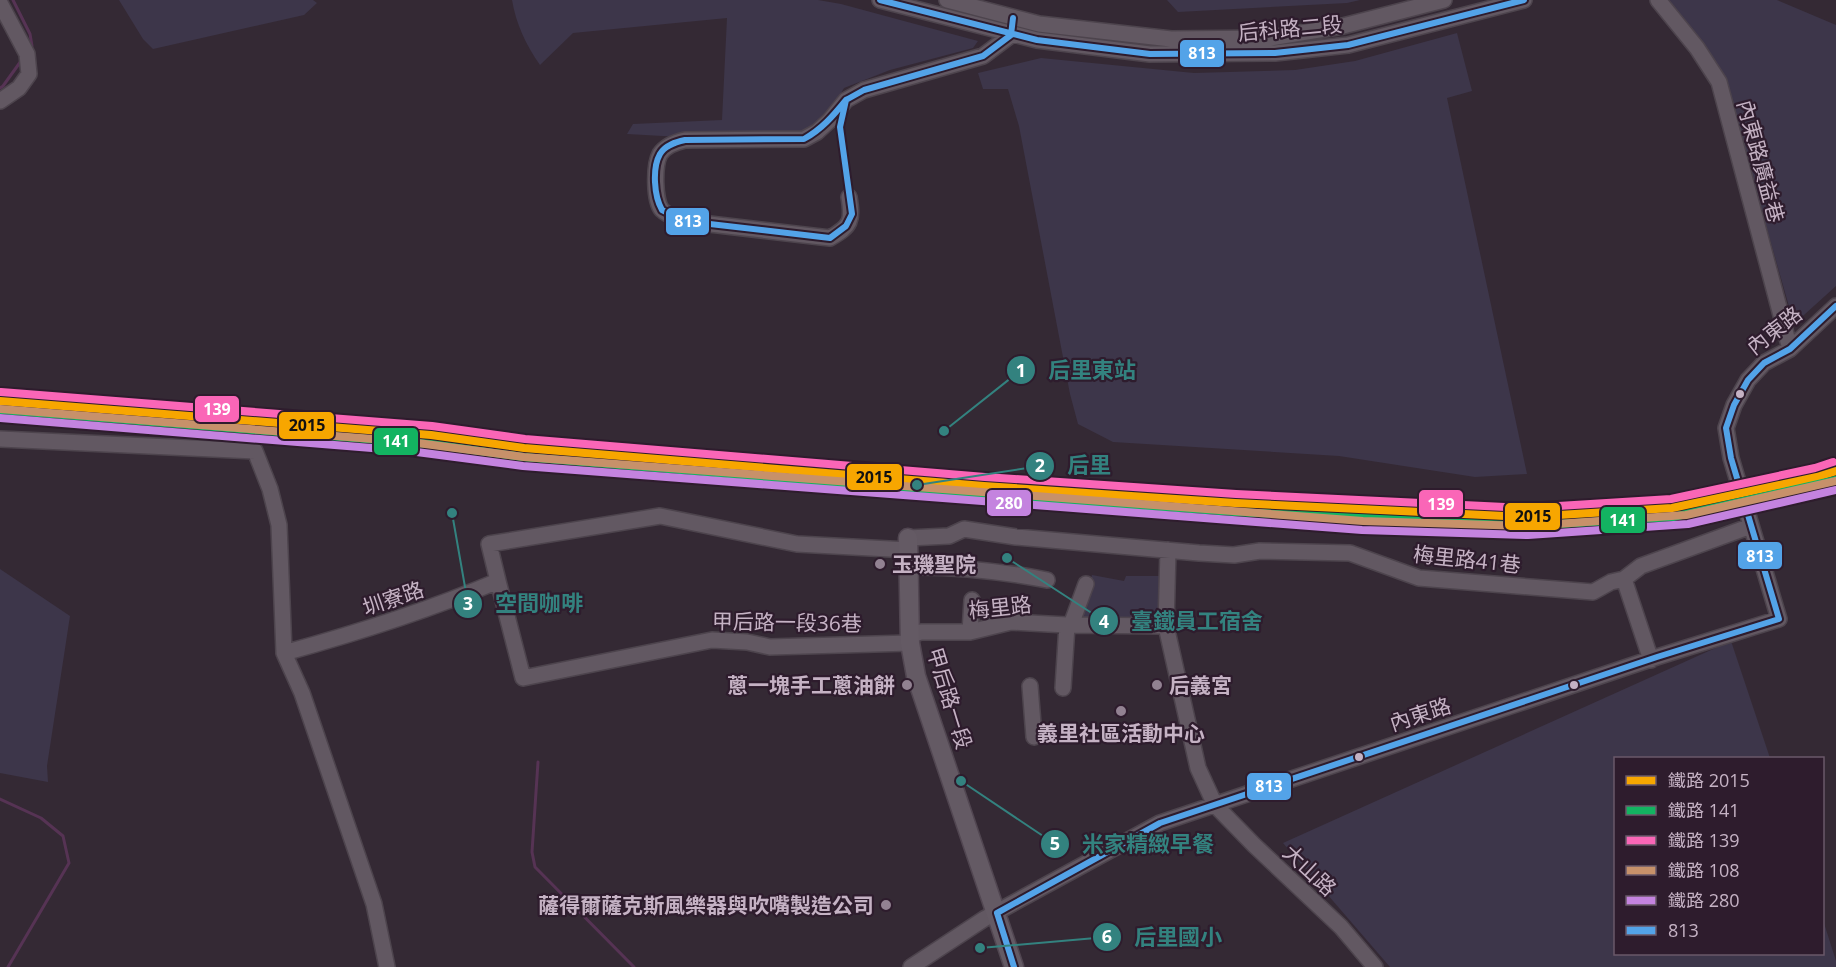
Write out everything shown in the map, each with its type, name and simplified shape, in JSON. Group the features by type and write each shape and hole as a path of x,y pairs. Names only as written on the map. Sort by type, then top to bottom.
{"main road":[{"name":"甲后路一段","path":"908,552 910,639 916,676 1014,967"}],"street":[{"name":"后科路二段","path":"880,0 1011,35 1150,54 1275,53 1348,45 1524,0"},
{"name":"后科路二段","path":"947,0 1039,24 1171,39 1270,38 1343,26 1444,0"},
{"name":"內東路廣益巷","path":"1658,0 1697,48 1719,82 1790,349"},
{"path":"0,3 27,54 29,74 19,88 0,100"},
{"path":"849,198 852,214 850,222 843,230 830,238 684,221 664,213 658,205 657,166 660,155 667,147 685,140 804,139 817,132 830,120 846,100 864,90 983,56 1011,35"},
{"name":"內東路","path":"911,967 984,919 1160,823 1779,619 1731,458 1726,428 1748,380 1764,363 1790,349 1836,306"},
{"path":"0,439 255,451 270,489 279,525 284,653 302,693 374,904 387,967"},
{"path":"498,581 489,544 660,516 797,544 908,552 947,566 991,570 1047,580"},
{"name":"梅里路41巷","path":"1168,550 1234,555 1260,551 1350,553 1419,578 1593,592 1611,582 1624,579 1641,566 1752,526"},
{"path":"908,552 964,530 1016,537 1168,550 1166,626 1198,768 1215,805"},
{"path":"1624,579 1651,660"},
{"name":"圳寮路","path":"284,653 456,599 498,581"},
{"name":"甲后路一段36巷","path":"498,581 523,678 712,640 747,642 770,647 910,639"},
{"path":"1064,688 1069,625 1086,584"},
{"path":"970,632 972,600"},
{"name":"梅里路","path":"910,639 921,632 970,632 1011,622 1166,626"},
{"path":"1030,686 1034,737"},
{"name":"大山路","path":"1215,805 1270,861 1341,927 1375,967"}],"shaded area":[{"path":"119,0 313,0 317,3 304,15 153,49 143,39"},
{"path":"512,0 818,0 841,4 978,41 973,48 890,70 844,88 822,126 794,137 752,141 627,134 633,124 722,120 727,18 573,33 540,65 522,34"},
{"path":"1167,0 1360,0 1347,3 1178,12"},
{"path":"1667,0 1777,0 1836,25 1836,286 1794,324 1724,78"},
{"path":"1457,33 1472,91 1447,98 1527,474 1475,477 1339,456 1113,442 1078,424 1070,394 1019,126 1008,89 983,89 978,73 1041,58 1194,73 1295,70 1355,61"},
{"path":"0,569 70,616 47,766 48,782 0,773"},
{"path":"1092,575 1124,581 1126,576 1164,576 1160,622 1080,620"},
{"path":"1731,641 1770,757 1614,757 1614,955 1824,955 1824,923 1836,967 1390,967 1283,843"}],"waterway":[{"path":"13,0 30,34 32,46 30,49"},
{"path":"0,88 21,61"},
{"path":"538,762 532,852 535,867 634,967"},
{"path":"0,799 41,818 63,836 69,863 8,967"}],"rail line":[{"name":"139","path":"1,392 432,426 525,439 985,477 1236,494 1526,508 1671,499 1815,468 1833,462"},
{"name":"2015","path":"0,401 431,435 524,448 984,486 1235,503 1526,517 1672,508 1836,471"},
{"name":"108","path":"0,409 410,442 524,457 1363,521 1528,526 1686,515 1836,481"},
{"name":"141","path":"0,410 430,444 523,457 983,495 1235,512 1526,526 1673,517 1836,480"},
{"name":"280","path":"0,418 409,451 523,466 1362,530 1528,535 1688,524 1836,490"}],"transit line":[{"name":"813","path":"880,0 1037,40 1150,54 1275,53 1348,45 1524,0"},
{"name":"813","path":"846,100 864,90 983,56 1011,35 1013,18"},
{"name":"813","path":"846,100 840,127 852,214 846,226 830,238 684,221 662,210 657,197 655,174 657,160 668,146 685,140 804,139 827,122 846,100"},
{"name":"813","path":"997,913 1160,823 1657,657 1779,619 1731,458 1726,428 1734,405 1748,380 1764,363 1790,349 1836,306"},
{"name":"813","path":"997,913 1014,967"}],"place":[{"name":"后里東站","path":"944,431"},
{"name":"后里","path":"917,485"},
{"name":"空間咖啡","path":"452,513"},
{"name":"臺鐵員工宿舍","path":"1007,558"},
{"name":"玉璣聖院","path":"880,564"},
{"name":"蔥一塊手工蔥油餅","path":"907,685"},
{"name":"后義宮","path":"1157,685"},
{"name":"義里社區活動中心","path":"1121,711"},
{"name":"米家精緻早餐","path":"961,781"},
{"name":"薩得爾薩克斯風樂器與吹嘴製造公司","path":"886,905"},
{"name":"后里國小","path":"980,948"}]}
